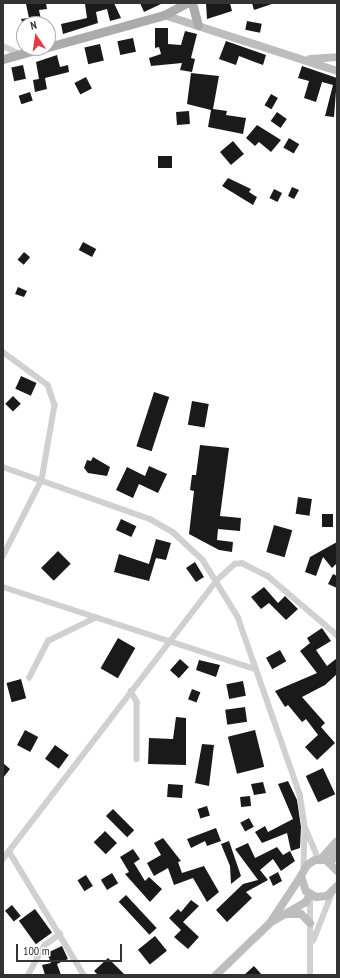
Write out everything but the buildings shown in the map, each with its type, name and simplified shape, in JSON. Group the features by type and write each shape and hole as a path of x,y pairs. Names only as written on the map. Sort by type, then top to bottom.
{"main road":[{"path":"192,3 198,25"},
{"path":"56,44 164,15 181,4"},
{"path":"3,59 16,55"}],"street":[{"path":"164,15 337,71"},
{"path":"3,46 16,52"},
{"path":"303,59 337,57"},
{"path":"3,352 26,366 53,393 55,405 42,480 3,557"},
{"path":"3,467 150,519 174,533 203,560 217,580 238,617 300,794 305,827 302,872 303,887 310,894 321,897 336,889"},
{"path":"3,859 217,580 235,564 255,568 287,590 337,635"},
{"path":"3,587 255,669"},
{"path":"29,678 48,641 96,618"},
{"path":"131,691 137,702 137,759"},
{"path":"305,827 320,860 335,867 337,846"},
{"path":"216,975 270,923 302,872 320,860 337,841"},
{"path":"9,851 84,975"},
{"path":"312,943 336,889"},
{"path":"270,923 306,902 310,894"},
{"path":"310,894 312,943 310,975"},
{"path":"284,915 301,914 310,923"},
{"path":"28,975 44,946 60,934"}]}
